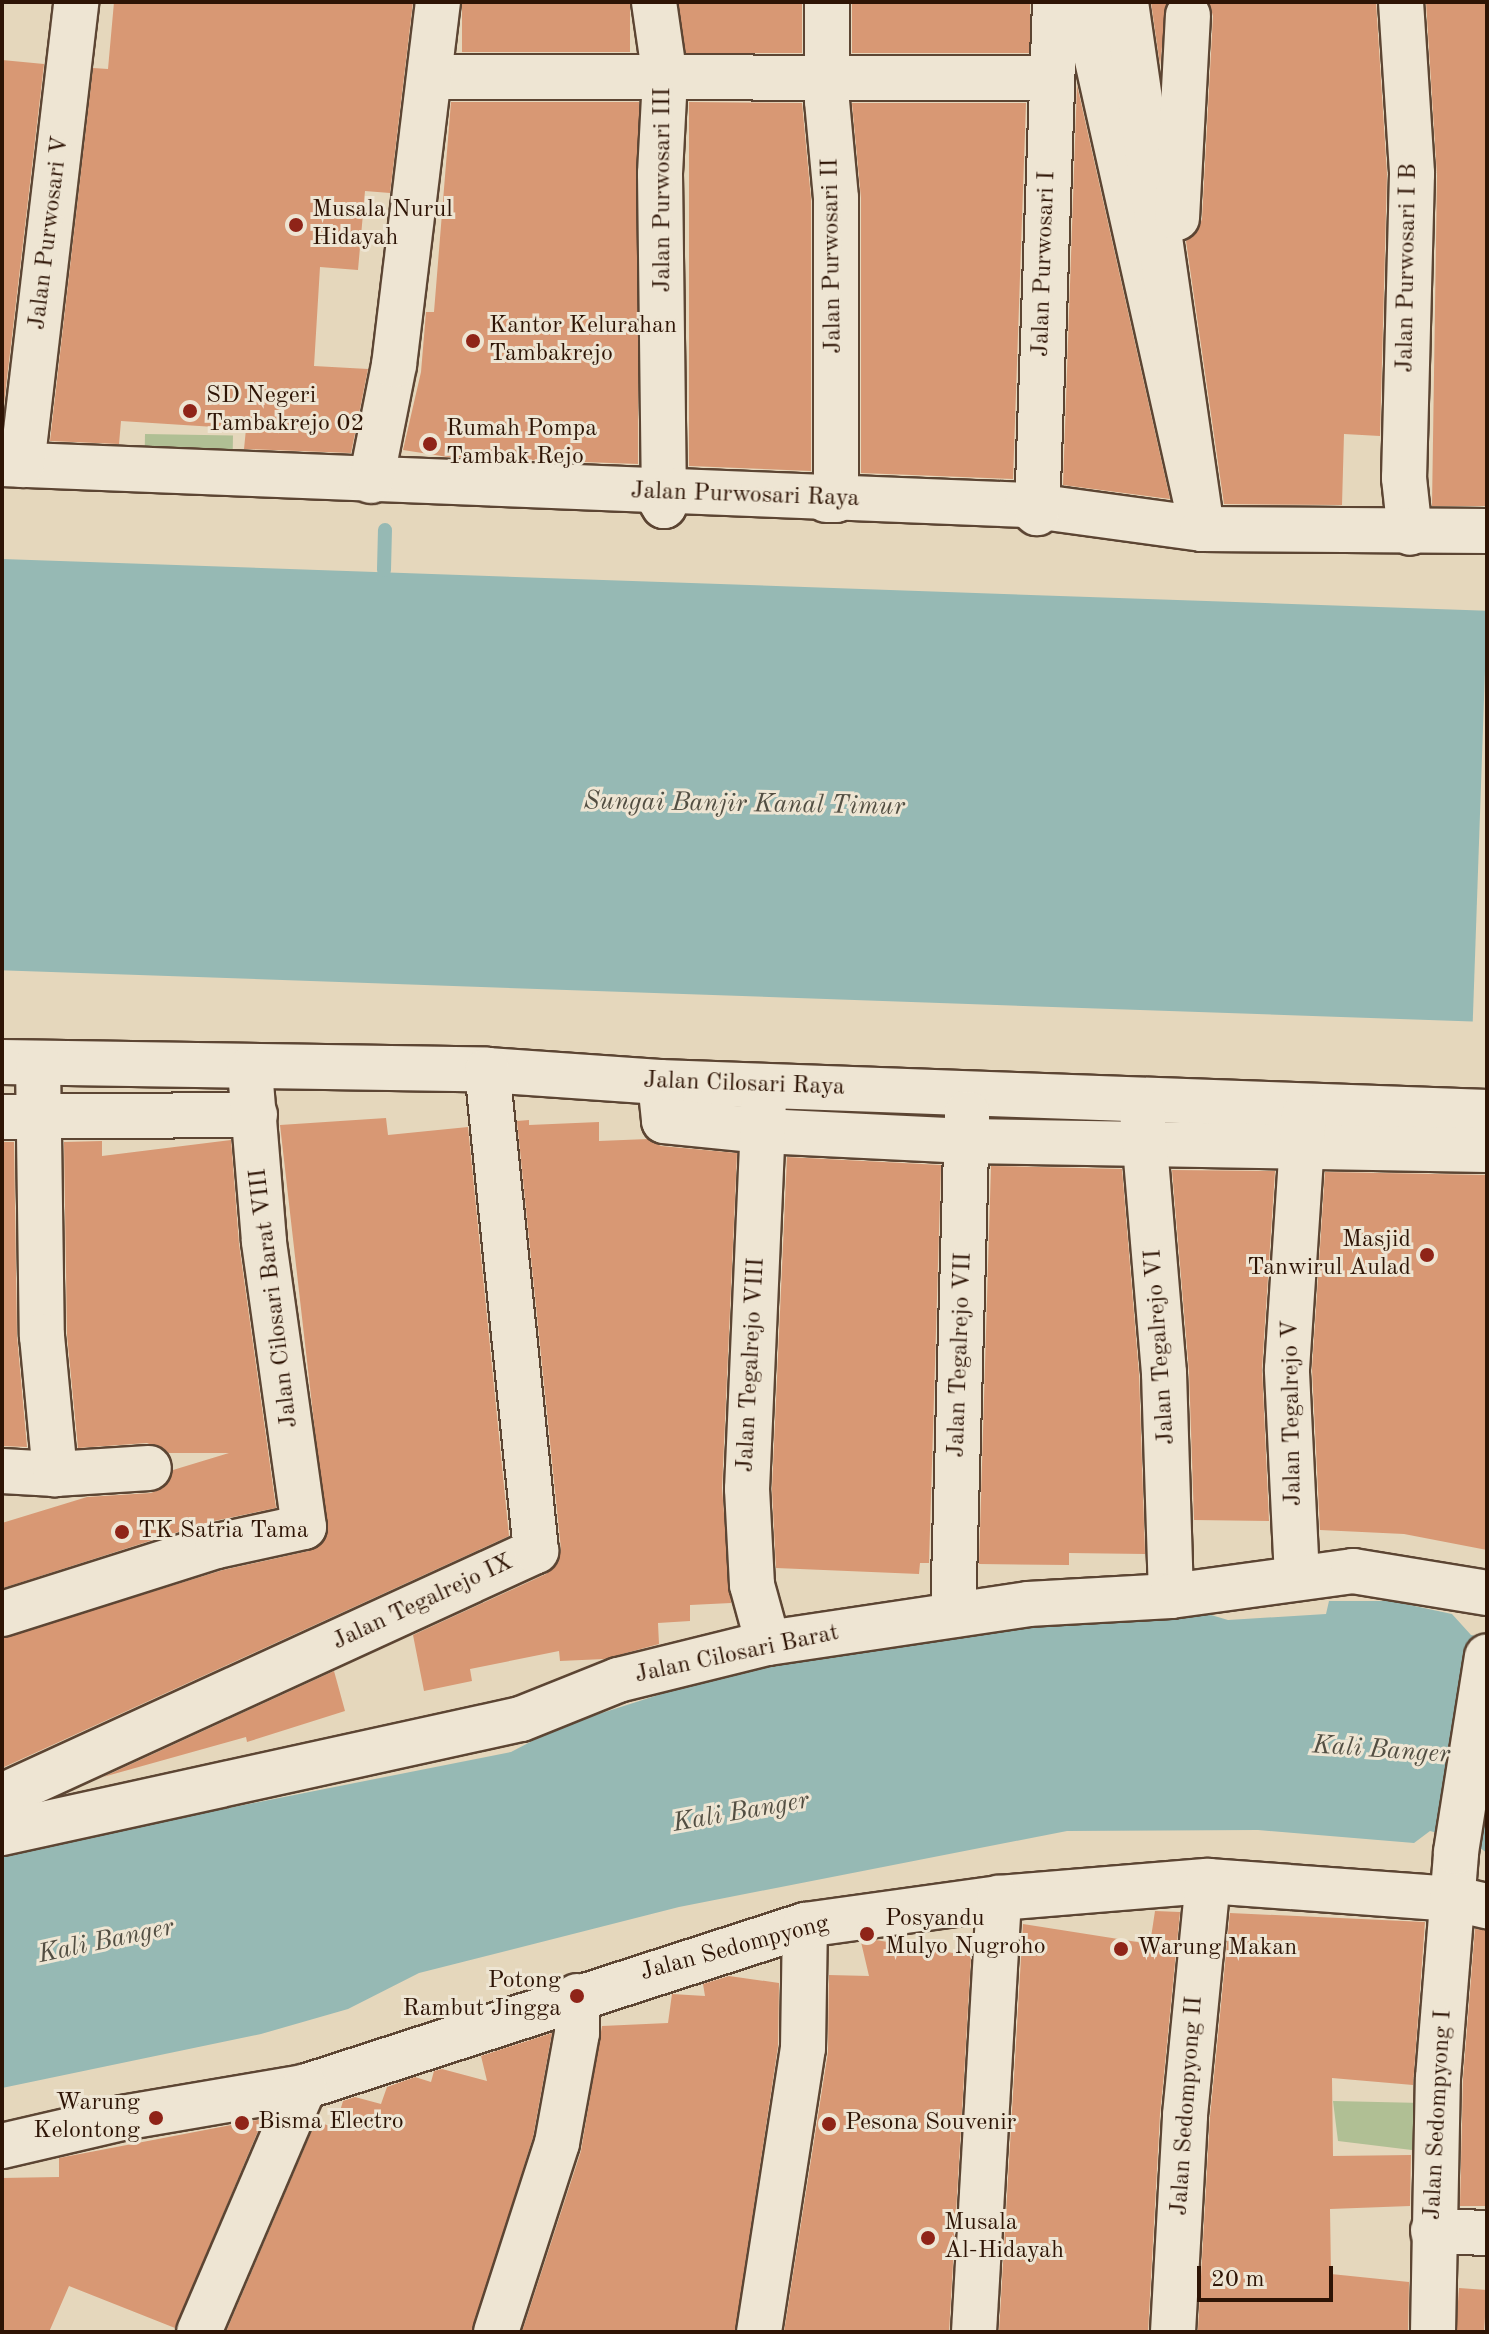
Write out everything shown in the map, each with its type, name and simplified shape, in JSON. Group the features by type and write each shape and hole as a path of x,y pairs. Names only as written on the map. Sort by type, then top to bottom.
{"street":[{"name":"Jalan Purwosari V","path":"12,464 76,2"},
{"path":"371,481 394,365 441,78 438,2"},
{"name":"Jalan Purwosari III","path":"654,2 665,78 660,174 664,506 656,493"},
{"name":"Jalan Purwosari II","path":"826,500 836,500 836,198 827,75 827,2"},
{"name":"Jalan Purwosari I","path":"1027,505 1037,513 1055,2"},
{"path":"1084,2 1202,529"},
{"path":"1126,2 1202,529"},
{"name":"Jalan Purwosari I B","path":"1401,2 1412,174 1404,478 1410,533"},
{"path":"1188,15 1172,415 1202,529"},
{"path":"441,78 762,81 827,75 1051,78"},
{"name":"Jalan Purwosari Raya","path":"12,464 826,500 1027,505 1202,529 1410,533 1487,531"},
{"path":"20,1062 21,1118 55,1474"},
{"name":"Jalan Cilosari Raya","path":"20,1062 250,1069 487,1070 660,1082 968,1095 1144,1120 1303,1124 1487,1112"},
{"name":"Jalan Cilosari Barat VIII","path":"2,1614 217,1546 304,1527 264,1241 250,1069"},
{"name":"Jalan Tegalrejo IX","path":"2,1796 536,1551 487,1070"},
{"path":"660,1082 664,1121 763,1131 967,1141 1144,1120"},
{"name":"Jalan Tegalrejo VIII","path":"765,1085 747,1489 752,1585 768,1643"},
{"name":"Jalan Tegalrejo VII","path":"953,1615 968,1095"},
{"path":"21,1118 255,1115"},
{"name":"Jalan Tegalrejo VI","path":"1144,1120 1164,1373 1171,1596"},
{"path":"1303,1124 1487,1150"},
{"name":"Jalan Tegalrejo V","path":"1297,1577 1287,1369 1303,1124"},
{"path":"2,1471 55,1474 149,1468"},
{"name":"Jalan Cilosari Barat","path":"2,1832 521,1719 618,1680 768,1643 1028,1604 1171,1596 1297,1577 1380,1573 1487,1593"},
{"name":"Jalan Sedompyong I","path":"1433,2332 1438,2078 1472,1902 1456,1852 1487,1656"},
{"name":"Jalan Sedompyong","path":"2,2146 122,2118 304,2087 577,1996 805,1925 999,1898 1208,1881 1472,1902"},
{"name":"Jalan Sedompyong II","path":"1173,2332 1185,2115 1208,1881"},
{"path":"974,2332 999,1898"},
{"path":"759,2332 803,2048 805,1925"},
{"path":"496,2332 557,2143 577,2033 577,1996"},
{"path":"199,2332 304,2087"},
{"path":"1433,2231 1487,2233"}],"green space":[{"path":"145,434 233,436 232,468 144,466"},
{"path":"1333,2101 1423,2103 1420,2151 1338,2141"}],"water":[{"name":"Sungai Banjir Kanal Timur","path":"2,559 1487,611 1473,1022 2,970"},
{"name":"Kali Banger","path":"1329,1601 1391,1601 1452,1614 1471,1635 1487,1638 1487,1853 1472,1842 1430,1831 1414,1843 1258,1830 1067,1831 679,1907 419,1973 348,2009 261,2034 2,2088 2,1853 511,1752 561,1726 771,1659 793,1662 825,1649 1044,1620 1066,1625 1194,1610 1228,1620 1326,1614"}],"building":[{"path":"114,2 413,2 390,193 365,191 358,270 320,267 314,366 368,369 351,453 244,449 246,429 121,421 119,444 50,441 93,68 108,69"},
{"path":"462,2 630,2 630,52 462,52"},
{"path":"679,2 802,2 802,53 679,53"},
{"path":"852,2 1030,2 1030,53 852,53"},
{"path":"1151,2 1167,2 1160,65"},
{"path":"1209,2 1376,2 1387,174 1380,436 1344,434 1342,505 1224,504 1186,241 1197,232 1202,219 1213,16"},
{"path":"1426,2 1487,2 1487,506 1432,506 1437,175"},
{"path":"2,60 44,64 2,421"},
{"path":"1077,85 1170,499 1063,485"},
{"path":"451,102 639,102 638,464 448,457 403,450 421,372 426,312 434,312"},
{"path":"689,102 802,103 811,199 811,471 689,466"},
{"path":"852,103 1026,103 1013,479 861,473 861,198"},
{"path":"386,1118 388,1135 468,1127 509,1536 2,1768 2,1638 223,1570 309,1551 327,1536 280,1125"},
{"path":"529,1120 529,1125 599,1122 599,1141 648,1139 661,1146 737,1153 722,1488 731,1603 690,1605 690,1621 658,1623 659,1644 604,1659 560,1661 559,1651 470,1669 472,1681 424,1691 413,1635 546,1574 557,1564 561,1549 517,1121"},
{"path":"231,1140 239,1244 276,1508 209,1522 3,1588 2,1523 87,1497 151,1493 163,1488 173,1470 229,1453 169,1453 147,1443 78,1448 67,1335 64,1142 102,1141 102,1156"},
{"path":"2,1142 14,1142 17,1336 27,1447 2,1446"},
{"path":"787,1157 941,1165 929,1563 920,1563 919,1574 776,1568 772,1489"},
{"path":"991,1166 1122,1169 1139,1374 1145,1554 1069,1553 1069,1565 979,1564"},
{"path":"1172,1170 1275,1171 1262,1368 1269,1521 1194,1520 1189,1371"},
{"path":"1325,1172 1487,1175 1487,1550 1404,1534 1320,1530 1312,1369"},
{"path":"334,1671 345,1711 247,1742 246,1737 103,1777"},
{"path":"1155,1911 1180,1912 1160,2114 1148,2332 999,2332 1023,1924 1150,1944"},
{"path":"1230,1913 1425,1922 1413,2085 1332,2078 1333,2156 1411,2155 1410,2206 1330,2209 1331,2274 1409,2282 1408,2332 1198,2330 1210,2117"},
{"path":"1475,1929 1487,1930 1487,2206 1460,2206 1463,2079"},
{"path":"876,1940 971,1956 949,2332 784,2332 828,2052 829,1975 869,1976 861,1942"},
{"path":"729,1976 779,1983 778,2046 735,2332 522,2332 581,2151 602,2026 668,2023 672,1994 705,1996 703,1984"},
{"path":"552,2033 533,2137 472,2332 226,2332 316,2121 335,2128 343,2101 355,2097 381,2104 387,2087 415,2077 431,2082 434,2071 442,2069 487,2081 481,2056"},
{"path":"263,2119 175,2328 69,2286 49,2332 2,2332 2,2178 59,2177 59,2158"},
{"path":"1459,2288 1487,2290 1484,2332 1456,2332"}],"waterway":[{"path":"384,570 385,530"}],"place":[{"name":"Musala Nurul Hidayah","path":"296,225"},
{"name":"Kantor Kelurahan Tambakrejo","path":"473,341"},
{"name":"SD Negeri Tambakrejo 02","path":"190,411"},
{"name":"Rumah Pompa Tambak Rejo","path":"430,444"},
{"name":"Masjid Tanwirul Aulad","path":"1427,1255"},
{"name":"TK Satria Tama","path":"122,1532"},
{"name":"Posyandu Mulyo Nugroho","path":"867,1934"},
{"name":"Warung Makan","path":"1121,1949"},
{"name":"Potong Rambut Jingga","path":"577,1996"},
{"name":"Warung Kelontong","path":"156,2118"},
{"name":"Bisma Electro","path":"242,2123"},
{"name":"Pesona Souvenir","path":"829,2124"},
{"name":"Musala Al-Hidayah","path":"928,2238"}]}
